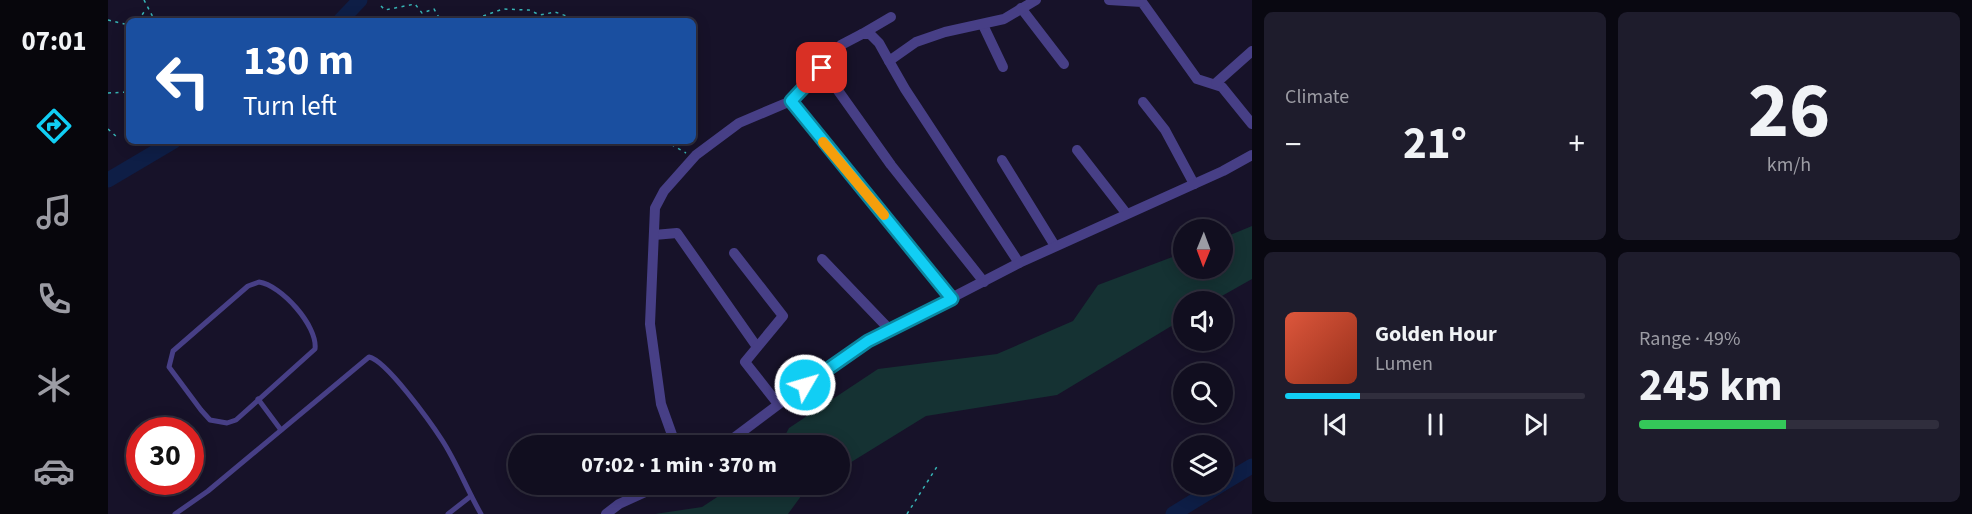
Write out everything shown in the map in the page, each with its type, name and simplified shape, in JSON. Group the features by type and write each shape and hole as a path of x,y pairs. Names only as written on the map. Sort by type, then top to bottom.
{"street":[{"path":"889,61 916,42 945,32 1004,19 1017,6 1036,0"},
{"path":"1109,0 1142,1 1197,79 1216,83 1252,124"},
{"path":"1017,6 1064,64"},
{"path":"672,435 661,404 651,334 655,208 664,191 696,155 739,123 791,101 841,45 891,17"},
{"path":"983,25 1003,66"},
{"path":"862,34 870,34 879,43 905,89 1019,263"},
{"path":"1216,83 1252,51"},
{"path":"822,68 891,165 984,282"},
{"path":"791,101 952,299"},
{"path":"1143,102 1165,130 1194,184"},
{"path":"1077,150 1126,213"},
{"path":"737,435 831,365 868,341 1054,246 1194,184 1252,155"},
{"path":"1002,160 1054,246"},
{"path":"654,235 676,233 757,347"},
{"path":"734,253 783,316 783,319 746,358 746,364 778,404"},
{"path":"822,260 891,331"},
{"path":"606,514 619,504 639,495"}],"lane":[{"path":"259,282 277,289 311,327 316,338 315,349 308,358 258,399 236,420 218,423 210,420 201,410 169,367 173,351 248,286 259,282"},
{"path":"175,514 208,491 366,359 372,357 397,380 442,440 481,514"},
{"path":"258,399 281,430"},
{"path":"448,514 471,496"}],"path":[{"path":"144,0 153,18"},
{"path":"381,6 385,10 416,4 422,13 434,9 439,18"},
{"path":"140,18 147,8"},
{"path":"478,18 503,9 529,10 540,15 555,12 572,18"},
{"path":"108,20 126,24"},
{"path":"108,93 126,92"},
{"path":"108,129 119,139"},
{"path":"670,144 681,151 696,155"},
{"path":"907,514 938,465"}],"green space":[{"path":"1252,226 1252,279 1231,291 1173,291 1173,325 1057,395 926,416 850,463 850,435 785,435 789,428 878,369 997,354 1073,321 1098,285 1173,257 1173,279 1233,279 1233,234"},
{"path":"720,495 802,495 788,514 655,514 702,507"}],"waterway":[{"path":"343,18 360,0"},
{"path":"108,180 169,144"},
{"path":"1233,477 1252,466"},
{"path":"1173,514 1204,495"}],"slow traffic":[{"path":"823,142 884,215"}],"route":[{"path":"805,385 868,341 952,299 922,259 887,220 791,101 822,68"}]}
